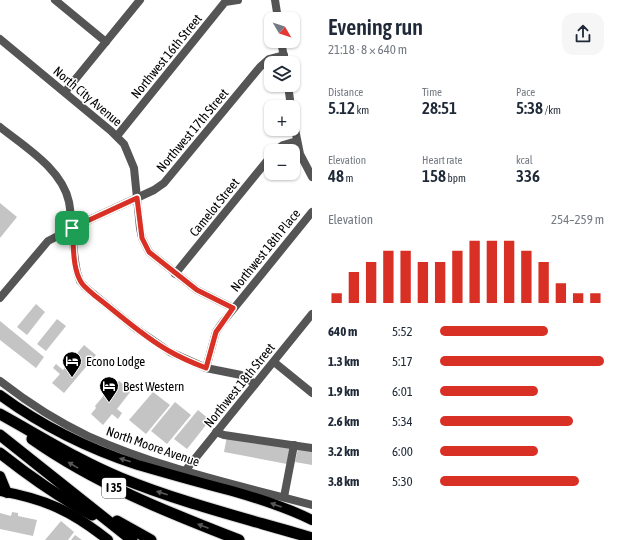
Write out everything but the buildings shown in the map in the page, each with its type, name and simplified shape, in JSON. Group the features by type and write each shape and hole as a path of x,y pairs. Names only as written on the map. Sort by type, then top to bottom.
{"highway":[{"path":"0,415 120,478 185,501 309,537"},
{"name":"I 35","path":"0,415 40,444 98,480 151,505 240,540"},
{"name":"I 35","path":"0,435 129,538"},
{"path":"0,453 34,480 129,538"},
{"path":"87,504 151,540"}],"main road":[{"path":"0,395 33,417 70,438 96,450 144,466 275,504 312,520"},
{"path":"0,476 3,492 36,499 67,511 108,540"}],"street":[{"path":"55,0 106,42"},
{"path":"65,92 140,0"},
{"name":"Northwest 16th Street","path":"117,136 225,2 238,0"},
{"path":"275,0 277,12"},
{"name":"North City Avenue","path":"0,39 117,136 127,151 132,163 136,180 140,228 145,247 149,252 197,290 233,308"},
{"name":"Northwest 17th Street","path":"0,298 44,244 72,228 160,186 169,178 264,62"},
{"path":"0,127 45,163 61,182 68,201 77,272 80,281 85,287 135,328 180,357 206,368 241,375 255,384"},
{"path":"296,136 300,154 312,177"},
{"path":"287,144 297,141"},
{"name":"Camelot Street","path":"175,274 264,165"},
{"name":"Northwest 18th Place","path":"206,368 216,332 233,308 312,212"},
{"name":"Northwest 18th Street","path":"185,471 312,314"},
{"path":"274,362 312,393"},
{"name":"North Moore Avenue","path":"0,380 38,409 87,436 128,453 185,471 312,505"},
{"path":"216,432 224,435 312,448"},
{"path":"284,497 294,445"}],"place":[{"name":"Econo Lodge","path":"72,378"},
{"name":"Best Western","path":"109,403"}],"route":[{"path":"137,198 142,238 145,247 149,252 197,290 233,308 216,332 206,368 185,360 170,352 135,328 85,287 80,281 77,272 72,228 137,198"}]}
